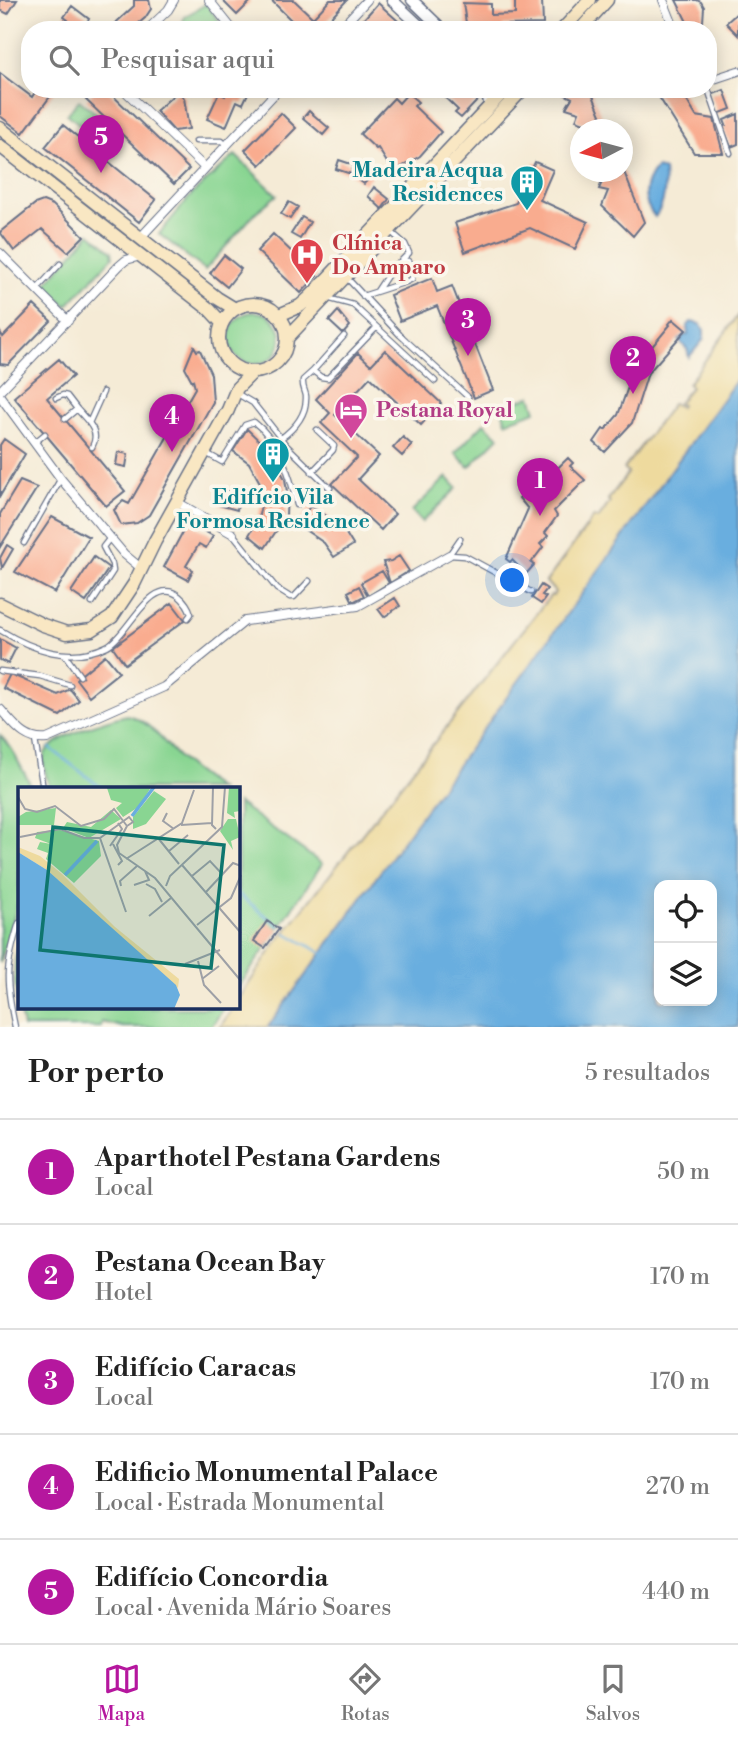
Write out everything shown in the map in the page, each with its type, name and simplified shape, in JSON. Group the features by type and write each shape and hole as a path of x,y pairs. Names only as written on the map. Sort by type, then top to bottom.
{"main road":[{"path":"570,21 590,0"},
{"path":"587,21 607,0"},
{"path":"279,315 300,306 309,298 498,98"},
{"path":"287,338 515,98"},
{"path":"0,128 217,298 235,309"},
{"path":"0,146 209,309 222,323"},
{"path":"259,304 279,315 287,338 283,356 270,369 252,373 234,367 221,352 219,333 222,323 235,309 259,304"},
{"path":"234,367 236,391"},
{"path":"0,604 67,633 92,630 117,613 236,391 252,373"}],"street":[{"path":"156,21 174,0"},
{"path":"209,0 226,21"},
{"path":"347,21 367,0"},
{"path":"392,0 414,21"},
{"path":"412,0 434,21"},
{"path":"663,0 671,21"},
{"path":"717,78 738,71"},
{"path":"132,98 205,168"},
{"path":"140,238 270,98"},
{"path":"488,98 490,106"},
{"path":"119,266 122,241"},
{"path":"0,253 68,321"},
{"path":"141,256 126,260 119,266 0,394 33,444 61,479 124,554 142,569"},
{"path":"177,502 233,534"},
{"path":"0,709 24,735 35,740 56,736 164,687 245,621 358,606 449,555"}],"lane":[{"path":"711,98 730,153"},
{"path":"196,141 222,141 226,145"},
{"path":"377,291 391,270 409,253 408,248 390,231"},
{"path":"363,296 412,279 413,267 409,261 401,261"},
{"path":"36,289 60,264"},
{"path":"347,277 400,335 468,397"},
{"path":"327,298 352,305 435,381"},
{"path":"313,371 328,378 376,328"},
{"path":"280,439 291,431 300,419 306,399 303,380 344,336"},
{"path":"236,391 253,403 280,439 330,488"},
{"path":"89,423 103,392"},
{"path":"56,398 67,396 89,423 96,436 92,447"},
{"path":"65,419 77,409"},
{"path":"205,453 222,462 245,425 251,422 257,424 289,470 297,505"},
{"path":"312,471 334,446 317,430"},
{"path":"33,444 45,434"},
{"path":"24,543 61,479"},
{"path":"233,534 281,593 294,597 309,581"},
{"path":"92,603 113,571 103,547 111,538"},
{"path":"449,555 460,539"},
{"path":"449,555 465,556 531,592"},
{"path":"0,630 43,651 65,655 109,645 127,628 138,610 161,592 172,592 184,601 191,614 188,618"},
{"path":"65,655 80,676"},
{"path":"0,671 40,676 70,685"},
{"path":"35,740 43,787"},
{"path":"15,1027 7,966 18,927"}],"green space":[{"path":"206,4 219,21 183,21 184,17"},
{"path":"79,100 105,120 93,135 67,114"},
{"path":"235,155 277,195 256,212 205,270 159,234 192,194"},
{"path":"90,233 112,251 113,257 67,306 45,285"},
{"path":"255,312 274,319 281,338 274,357 255,364 236,357 229,338 236,319"},
{"path":"531,396 536,411 506,422 501,407"},
{"path":"484,423 499,437 469,467 455,453"},
{"path":"447,477 457,488 422,522 412,511"},
{"path":"127,715 145,723 180,759 216,787 49,787 43,764 48,749 67,736"},
{"path":"0,735 11,748 32,787 18,787 18,903 0,963"},
{"path":"240,804 322,864 240,985"},
{"path":"18,948 18,1002 15,986"},
{"path":"19,1010 223,1010 211,1027 123,1027 102,1022 101,1027 23,1027"}],"sand":[{"path":"738,315 738,378 268,1027 220,1027 232,1010 240,1010 240,997 276,943 547,600 553,596 555,592 546,582 594,517 598,519 628,473 624,469 673,403 680,407 678,403 691,387 688,384"}],"water":[{"path":"656,168 664,170 664,189 663,200 655,217 647,205 645,192 648,180"},
{"path":"691,322 700,324 704,330 704,339 689,357 687,349 679,341 684,335 688,335 687,327"},
{"path":"738,378 738,1027 268,1027"}],"building":[{"path":"0,0 17,0 8,14 0,10"},
{"path":"134,0 149,0 151,9 142,21 118,21 134,6"},
{"path":"222,0 249,0 250,2 237,15"},
{"path":"271,0 294,0 313,18 330,0 347,0 327,21 292,21"},
{"path":"515,0 542,0 543,21 466,21 463,3 491,4 491,15 515,14"},
{"path":"676,0 701,2 704,7 703,21 686,21"},
{"path":"378,3 398,21 362,21"},
{"path":"72,6 89,19 67,21 64,17"},
{"path":"736,14 738,16 738,35 726,23"},
{"path":"0,73 21,89 21,98 49,98 23,133 0,116"},
{"path":"724,90 731,109 718,114 712,98 717,98 717,93"},
{"path":"115,98 189,169 174,184 86,100"},
{"path":"170,98 184,98 189,129 174,131 156,111"},
{"path":"217,98 246,98 243,104 237,101 226,127 207,119"},
{"path":"394,98 399,103 404,98 414,98 418,102 414,106 441,132 420,156 393,172 378,148 360,134"},
{"path":"445,98 478,100 461,118 455,113 458,110"},
{"path":"572,98 594,98 603,119 576,119 579,112 566,108"},
{"path":"660,98 685,98 696,116 714,119 723,153 694,153"},
{"path":"309,111 329,128 323,135 303,118"},
{"path":"281,113 296,128 260,165 245,150"},
{"path":"738,114 738,144 731,147 723,127 726,125 724,120"},
{"path":"63,125 156,200 139,222 45,147"},
{"path":"339,160 354,165 351,174 336,169"},
{"name":"Madeira Acqua Residences","path":"535,162 553,170 540,200 588,222 575,249 530,228 465,252 455,223 516,203"},
{"path":"359,165 371,176 364,184 351,174"},
{"path":"602,182 628,182 644,222 633,236 602,206 608,191 599,189"},
{"path":"374,187 389,199 382,209 368,196"},
{"path":"43,201 53,205 84,236 68,252 42,229 14,251 0,232 35,204"},
{"path":"289,202 298,207 290,219 281,214"},
{"path":"302,217 310,222 300,239 291,234"},
{"path":"273,234 317,276 301,293 257,251"},
{"path":"224,255 241,269 227,287 210,273"},
{"path":"432,278 437,292 452,286 493,390 474,398 437,306 400,321 390,295"},
{"path":"34,305 51,321 8,365 0,364 0,332 3,337"},
{"path":"338,311 350,326 343,334 329,321"},
{"path":"673,319 686,330 648,373 632,423 605,452 594,442 618,415 633,373 629,367 633,363 630,361 639,350 645,355"},
{"path":"194,346 197,351 200,350 211,374 213,402 149,515 137,523 121,525 114,510 123,501 129,504 195,388 185,368"},
{"name":"Pestana Royal","path":"385,350 441,403 421,425 370,377 335,415 379,456 358,479 395,514 381,530 332,484 357,457 321,423 330,413 316,399 358,353 371,365"},
{"path":"59,359 73,376 47,398 125,491 106,506 14,397"},
{"name":"Edifício Vila Formosa Residence","path":"247,429 269,450 285,479 287,492 286,516 265,548 249,535 258,520 264,490 249,463 233,451"},
{"path":"403,437 412,445 402,456 393,448"},
{"path":"4,439 25,454 0,496 0,445"},
{"path":"118,452 128,454 126,467 116,465"},
{"path":"568,458 573,463 570,466 585,480 554,511 557,516 545,533 548,536 540,544 543,547 531,563 534,565 526,574 512,560 510,562 506,559 528,509 519,498 529,488 534,491"},
{"path":"20,481 37,488 0,547 0,514"},
{"path":"223,490 240,494 237,510 219,505"},
{"name":"Edifício Vila Formosa Residence","path":"310,506 340,524 353,545 334,557 324,543 298,525"},
{"path":"52,517 89,537 55,593 15,572"},
{"path":"188,522 213,536 206,548 199,544 186,566 193,570 188,580 164,567"},
{"path":"7,545 13,549 2,568 0,558"},
{"path":"399,556 409,571 390,583 383,562"},
{"path":"94,557 109,568 86,602 71,592"},
{"path":"382,571 389,583 368,596 361,583"},
{"path":"541,585 547,589 542,595 546,597 541,604 532,598"},
{"path":"359,586 364,596 353,602 348,592"},
{"path":"395,598 400,606 384,617 378,609"},
{"path":"172,603 185,620 125,664 113,647"},
{"path":"0,639 16,648 8,664 0,660"},
{"path":"105,655 119,672 89,696 76,679"},
{"path":"10,674 58,695 70,689 79,700 60,716 3,688"},
{"path":"267,921 279,929 265,948 254,941"}],"waterway":[{"path":"50,748 100,787"},
{"path":"240,896 279,926"},
{"path":"286,933 322,953"}],"place":[{"name":"Edifício Concordia","path":"101,173"},
{"name":"Madeira Acqua Residences","path":"527,212"},
{"name":"Clínica Do Amparo","path":"307,285"},
{"name":"Edifício Caracas","path":"468,356"},
{"name":"Pestana Ocean Bay","path":"633,394"},
{"name":"Pestana Royal","path":"351,440"},
{"name":"Edificio Monumental Palace","path":"172,452"},
{"name":"Edifício Vila Formosa Residence","path":"273,484"},
{"name":"Aparthotel Pestana Gardens","path":"540,516"}]}
